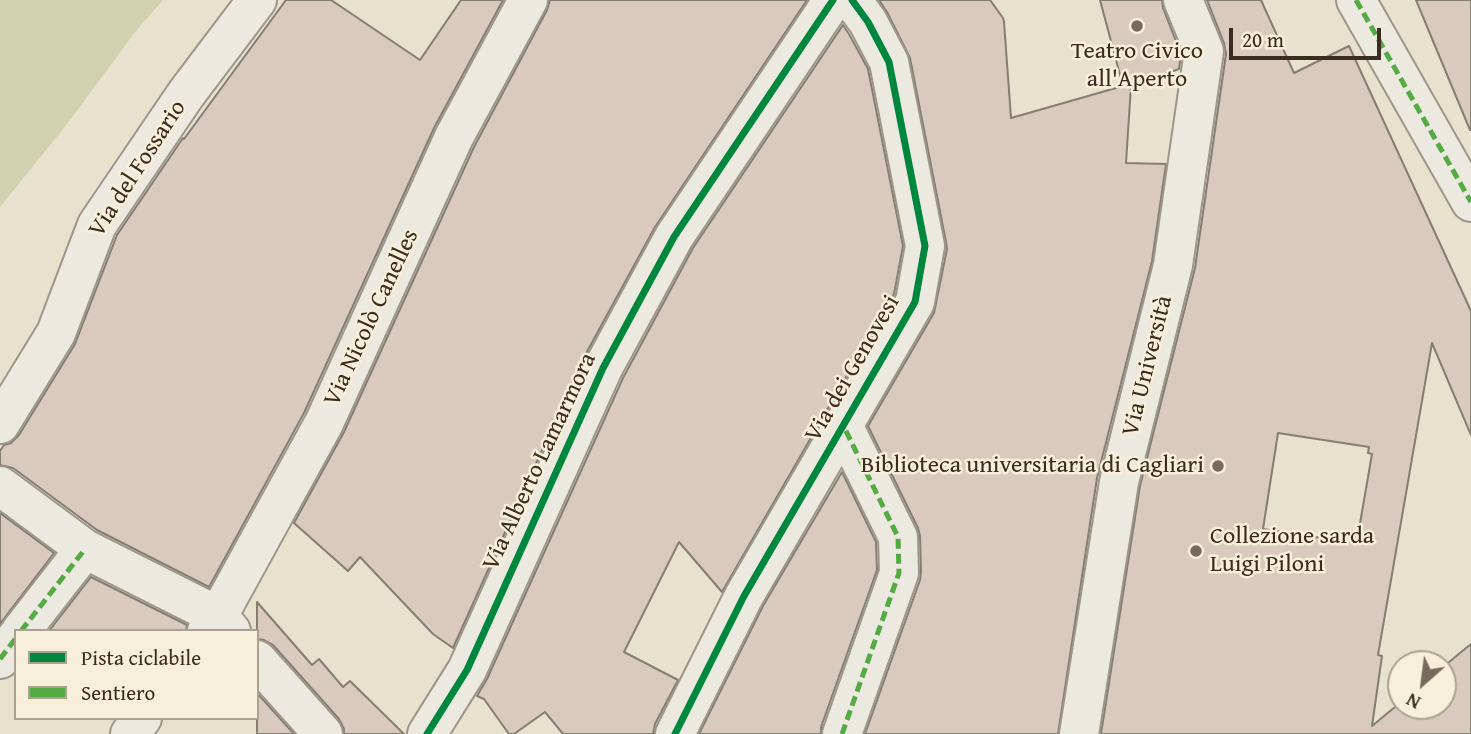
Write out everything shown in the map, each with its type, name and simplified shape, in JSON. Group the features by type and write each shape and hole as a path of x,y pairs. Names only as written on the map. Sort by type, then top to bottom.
{"street":[{"name":"Via del Fossario","path":"0,424 56,333 97,225 186,94 257,0"},
{"name":"Via Nicolò Canelles","path":"219,626 324,423 454,137 528,0"},
{"name":"Via Alberto Lamarmora","path":"427,734 467,670 603,369 674,237 833,0"},
{"name":"Via dei Genovesi","path":"675,734 744,596 915,302 925,246 889,62 868,22 852,0"},
{"name":"Via Università","path":"1079,734 1119,481 1172,265 1204,51 1183,0"},
{"path":"1356,0 1471,202"},
{"path":"842,734 899,573 898,537 843,425"},
{"path":"0,486 85,549 219,626"},
{"path":"23,629 85,549"},
{"path":"0,659 14,641"},
{"path":"259,662 323,734"}],"green space":[{"path":"0,0 163,0 135,32 67,124 0,207"}],"building":[{"path":"286,0 331,0 420,60 461,0 503,0 434,128 304,413 209,587 97,530 13,468 0,465 0,451 19,435 75,344 117,235 183,138"},
{"path":"550,0 807,0 655,227 583,359 453,648 433,634 360,557 348,571 294,523 344,432 474,147"},
{"path":"879,0 990,0 1004,22 1011,118 1123,86 1100,0 1162,0 1181,54 1179,69 1131,86 1126,163 1166,164 1152,261 1097,478 1058,734 865,734 921,572 918,528 868,426 934,313 947,249 910,58"},
{"path":"1207,0 1261,0 1294,73 1349,46 1471,311 1471,435 1432,343 1378,655 1382,656 1372,726 1387,714 1387,720 1457,720 1457,656 1471,644 1471,734 1101,734 1140,486 1195,268 1226,54","holes":["1278,433 1369,447 1368,453 1372,454 1358,535 1355,535 1354,543 1263,529"]},
{"path":"1416,0 1471,0 1471,130 1470,130"},
{"path":"843,25 868,69 903,246 894,294 722,592 679,542 624,652 678,680 655,724 653,734 563,734 545,712 514,734 509,734 484,699 477,696 623,378 693,248"},
{"path":"842,472 876,542 877,570 821,727 821,734 699,734 763,606"},
{"path":"0,513 54,553 0,624"},
{"path":"91,577 187,625 186,629 51,629"},
{"path":"257,602 312,665 319,659 343,687 350,681 404,734 344,734 339,719 273,645 259,639"},
{"path":"259,695 294,734 257,734 259,720"}],"marked path":[{"path":"1356,0 1471,202"},
{"path":"842,734 899,573 898,537 843,425"},
{"path":"23,629 85,549"},
{"path":"0,659 14,641"}],"cycle path":[{"path":"427,734 467,670 603,368 674,237 833,0"},
{"path":"675,734 744,596 915,302 925,246 889,62 868,22 852,0"}],"place":[{"name":"Teatro Civico all'Aperto","path":"1137,26"},
{"name":"Biblioteca universitaria di Cagliari","path":"1218,466"},
{"name":"Collezione sarda Luigi Piloni","path":"1196,551"}]}
